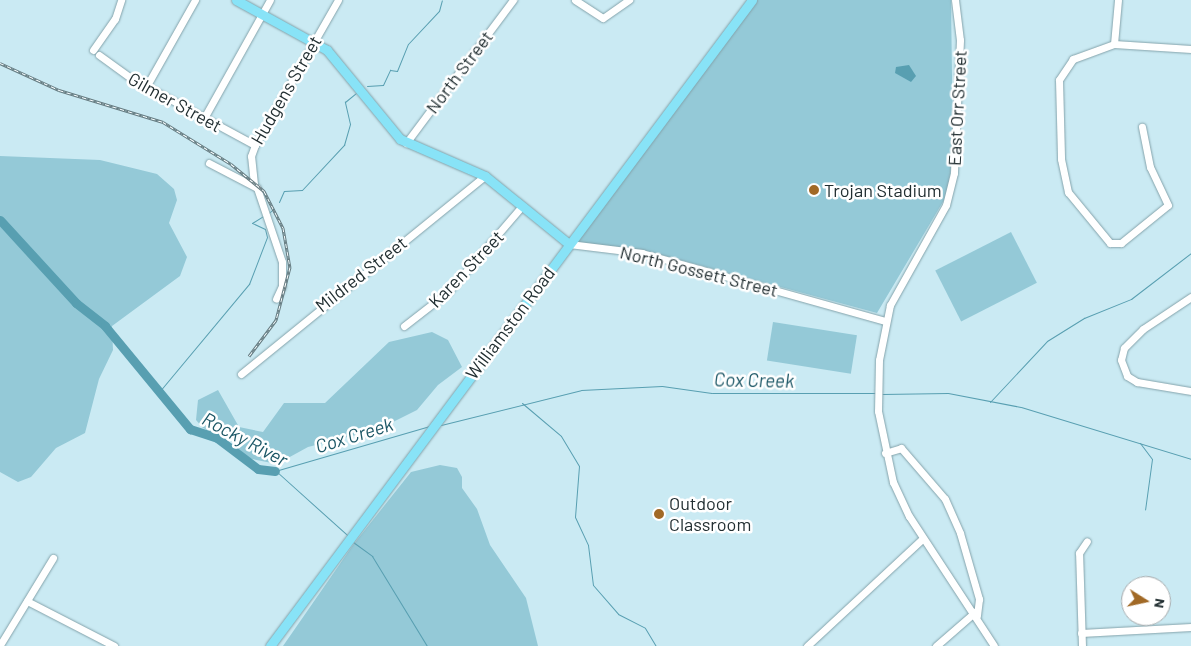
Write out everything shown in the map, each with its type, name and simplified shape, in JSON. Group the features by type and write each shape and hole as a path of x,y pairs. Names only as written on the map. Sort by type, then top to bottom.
{"main road":[{"path":"236,0 315,41 335,57 406,143 485,176 569,244"},
{"name":"Williamston Road","path":"270,646 752,0"}],"street":[{"path":"92,50 115,19 122,0"},
{"path":"146,87 195,0"},
{"path":"204,118 270,0"},
{"name":"Hudgens Street","path":"276,299 283,272 268,214 254,184 251,156 255,145 338,0"},
{"name":"North Street","path":"406,143 513,0"},
{"path":"576,0 603,18 629,0"},
{"name":"East Orr Street","path":"955,0 960,40 951,191 898,286 885,321 877,380 878,411 885,453 893,482 922,539 976,614 994,646"},
{"path":"1114,44 1118,0"},
{"path":"1142,127 1150,167 1168,205 1141,230 1121,243 1110,243 1068,192 1061,160 1059,80 1073,60 1114,44 1191,49"},
{"name":"Gilmer Street","path":"98,56 146,87 255,145"},
{"path":"208,163 254,184"},
{"name":"Mildred Street","path":"241,374 485,176"},
{"name":"Karen Street","path":"404,326 448,291 522,206"},
{"name":"North Gossett Street","path":"569,244 642,253 885,321"},
{"path":"1191,297 1143,329 1124,348 1121,360 1127,376 1138,382 1191,391"},
{"path":"885,453 901,448 945,499 960,533 979,599 976,614 936,646"},
{"path":"807,646 922,539"},
{"path":"1082,646 1079,553 1087,541"},
{"path":"0,644 53,558"},
{"path":"27,601 114,646"},
{"path":"1081,633 1191,627"}],"shaded area":[{"path":"752,0 951,0 953,154 947,195 877,313 647,251 569,244"},
{"path":"909,65 916,76 911,82 895,73 896,67"},
{"path":"0,156 100,160 157,174 174,189 177,200 169,223 187,257 180,276 112,326 113,350 99,379 85,433 56,448 31,477 18,482 0,472"},
{"path":"1011,232 1037,283 961,321 935,271"},
{"path":"773,322 857,335 851,374 767,361"},
{"path":"432,332 448,340 462,367 438,385 417,410 379,429 308,447 277,464 247,458 231,441 203,428 196,420 198,400 218,390 239,427 263,432 284,403 325,403 389,342"},
{"path":"440,465 457,468 462,477 462,488 477,509 490,545 526,598 538,646 283,646 353,545 411,472"}],"waterway":[{"path":"367,86 383,85 390,70 397,71 408,44 439,11 442,0"},
{"path":"279,202 284,191 302,190 344,145 350,124 345,102 356,93"},
{"path":"269,213 273,209"},
{"path":"159,392 249,284 267,237 265,229 252,223 263,216"},
{"name":"Rocky River","path":"0,220 76,303 105,326 190,429 217,438 258,469 275,471"},
{"name":"Cox Creek","path":"990,402 1047,341 1084,318 1131,299 1191,253"},
{"name":"Cox Creek","path":"441,425 581,390 662,386 712,393 876,393"},
{"path":"882,394 948,393 1021,407 1191,459"},
{"path":"522,403 561,436 579,466 575,517 588,545 593,585 618,614 645,628 656,646"},
{"name":"Cox Creek","path":"275,471 430,426"},
{"path":"1140,443 1152,459 1145,510"},
{"name":"Rocky River","path":"276,471 347,535"},
{"name":"Rocky River","path":"353,542 372,556 427,646"}],"railway":[{"path":"0,63 59,90 163,122 231,164 264,191 283,228 290,267 276,320 249,356"}],"place":[{"name":"Trojan Stadium","path":"814,190"},
{"name":"Outdoor Classroom","path":"659,514"}]}
